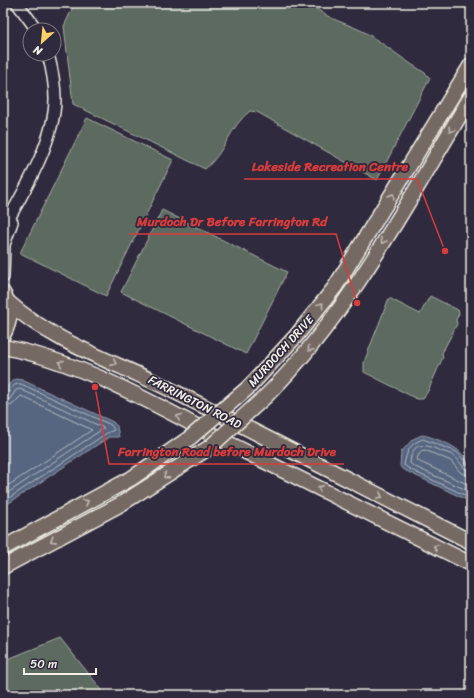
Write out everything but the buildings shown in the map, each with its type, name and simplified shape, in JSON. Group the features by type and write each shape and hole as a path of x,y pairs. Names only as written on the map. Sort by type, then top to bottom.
{"main road":[{"name":"MURDOCH DRIVE","path":"3,548 126,481 167,456 249,387 296,336 335,287 471,65"},
{"name":"MURDOCH DRIVE","path":"3,567 148,488 210,447 266,396 311,347 350,296 471,97"},
{"path":"3,335 9,319 5,298"},
{"name":"FARRINGTON ROAD","path":"5,298 30,321 64,340 141,375 471,542"},
{"name":"FARRINGTON ROAD","path":"3,347 27,351 53,360 131,393 471,564"},
{"path":"304,458 312,470 362,496 367,501 367,505 360,508"},
{"path":"406,510 444,521 471,532"}],"street":[{"path":"17,3 31,22"},
{"path":"3,229 20,198 44,147 52,123 55,89 50,62"},
{"path":"3,278 4,245 20,198"}],"green space":[{"path":"75,3 311,3 317,9 330,17 368,34 430,78 377,180 257,112 250,111 237,124 218,155 205,169 73,104 64,26"},
{"path":"87,118 173,160 106,296 20,253"},
{"path":"162,210 287,272 246,354 121,292"},
{"path":"430,296 458,310 459,313 456,320 457,324 442,353 443,357 428,391 423,399 417,399 364,372 364,362 389,298 420,314"},
{"path":"60,638 106,695 3,695 3,661"}],"water":[{"path":"16,379 22,380 113,422 117,426 119,437 109,437 3,507 3,397 9,384"},
{"path":"422,435 446,443 462,453 469,466 471,502 402,469 400,466 401,452 413,439"}],"place":[{"name":"Lakeside Recreation Centre","path":"445,251"},
{"name":"Murdoch Dr Before Farrington Rd","path":"357,303"},
{"name":"Farrington Road before Murdoch Drive","path":"95,387"}]}
